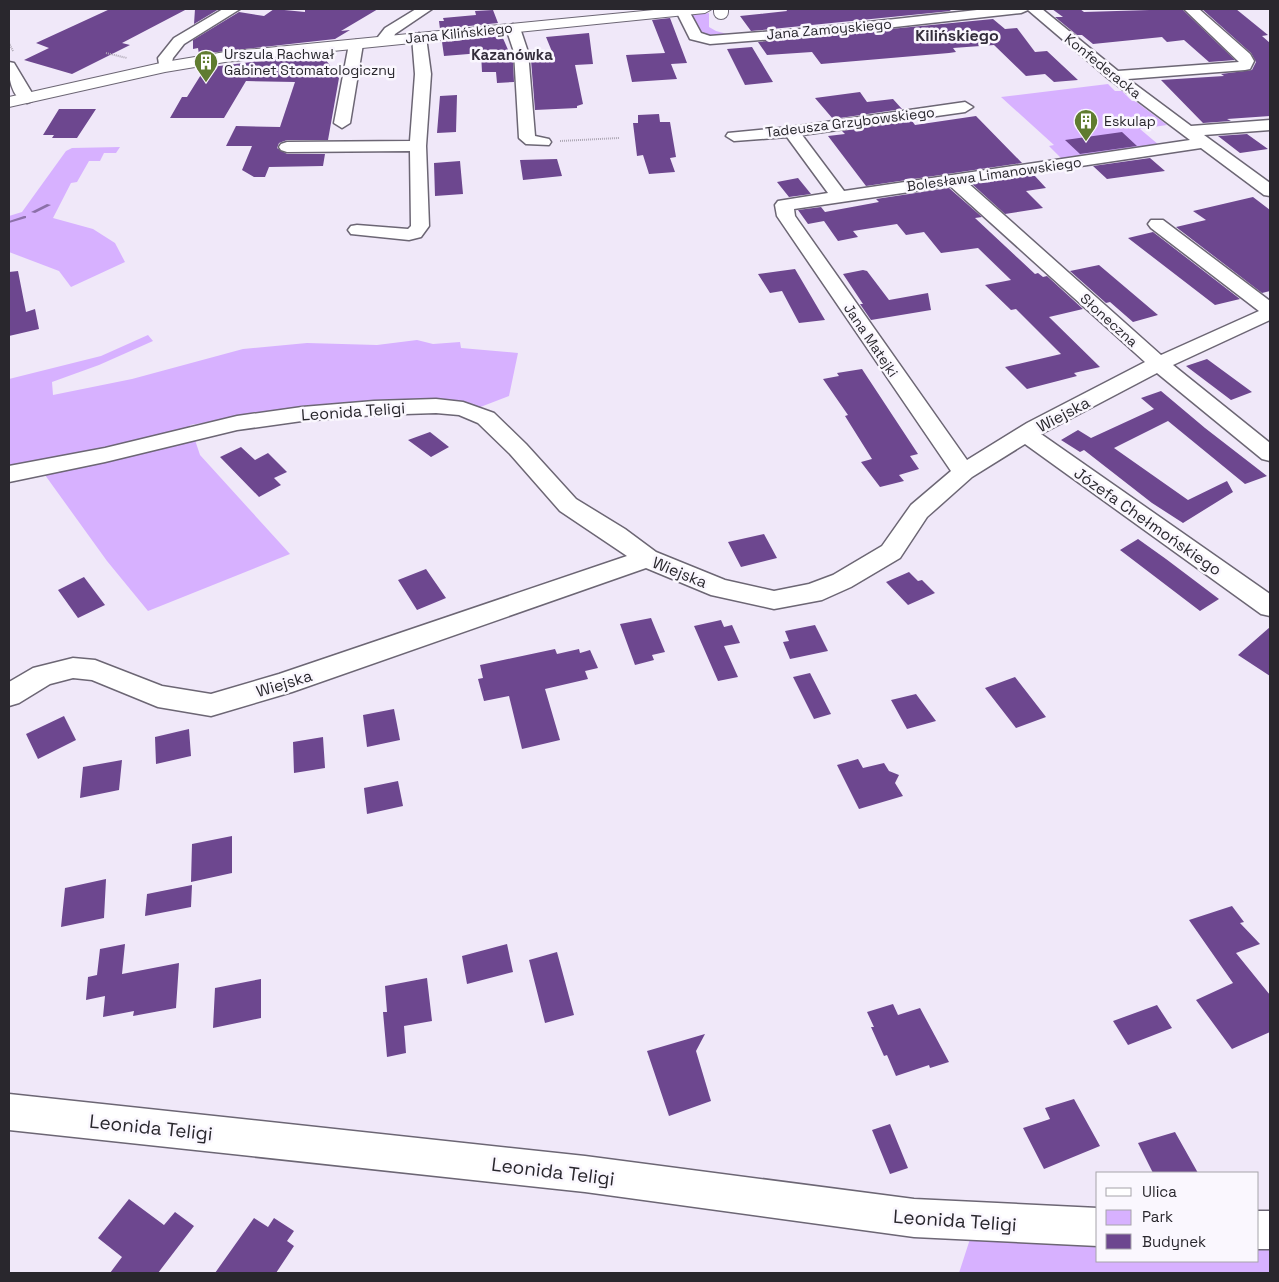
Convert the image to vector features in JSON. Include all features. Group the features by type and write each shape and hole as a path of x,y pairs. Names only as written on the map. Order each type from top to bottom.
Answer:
{"street":[{"path":"165,67 166,54 175,43 232,9"},
{"path":"386,41 390,30 425,9"},
{"name":"Jana Zamoyskiego","path":"694,10 697,38 710,40 740,36 814,32 1021,9"},
{"name":"Konfederacka","path":"1034,9 1114,76 1186,131 1270,191"},
{"path":"1114,76 1245,66 1247,61 1245,57 1191,9"},
{"name":"Jana Kilińskiego","path":"9,102 165,67 225,57 694,10"},
{"path":"513,28 520,52 535,140"},
{"path":"357,230 399,236 415,233 420,226 418,146 424,74 419,37"},
{"path":"342,123 356,44"},
{"path":"9,66 27,98"},
{"name":"Tadeusza Grzybowskiego","path":"734,136 791,132 965,107"},
{"path":"1186,131 1270,125"},
{"path":"791,132 840,197"},
{"name":"Bolesława Limanowskiego","path":"784,205 1204,144"},
{"path":"287,148 418,146"},
{"name":"Słoneczna","path":"954,180 1158,364 1270,454"},
{"name":"Jana Matejki","path":"784,205 786,216 949,454 964,472"},
{"path":"1157,224 1270,311"},
{"name":"Wiejska","path":"9,695 43,676 73,668 95,670 158,696 189,703 211,704 292,681 647,558 720,588 774,600 813,593 842,581 891,552 919,511 964,472 1026,434 1158,364 1270,311"},
{"name":"Leonida Teligi","path":"9,474 104,455 205,428 246,421 374,408 436,406 463,409 486,418 518,449 568,505 647,558"},
{"name":"Józefa Chełmońskiego","path":"1026,434 1270,607"},
{"name":"Leonida Teligi","path":"9,1112 585,1174 914,1218 1096,1227"}],"path":[{"path":"535,140 619,138"}],"green space":[{"path":"709,13 709,27 731,35 711,37 701,34 692,15"},
{"path":"1108,84 1115,91 1122,91 1132,101 1135,101 1167,125 1140,129 1159,145 1062,159 1049,146 1054,145 1001,97"},
{"path":"120,147 116,153 104,153 100,161 89,161 77,182 71,183 53,218 93,229 115,243 125,262 71,287 59,271 9,252 9,216 22,212 66,151 72,148"},
{"path":"148,335 153,341 99,365 52,382 53,395 132,379 243,349 307,343 377,345 417,340 433,344 460,342 461,348 518,353 509,396 470,411 239,417 190,425 200,455 290,554 148,611 107,561 45,475 40,462 9,469 9,379 101,356"},
{"path":"971,1236 1096,1241 1096,1262 1259,1262 1259,1247 1270,1247 1270,1273 959,1273"}],"building":[{"path":"110,9 187,9 122,43 130,45 72,74 24,60 49,48 36,43"},
{"path":"195,9 219,9 194,24"},
{"path":"274,9 305,12 305,9 378,9 341,31 350,30 335,39 199,54 198,48 193,49 193,40 239,12 264,16"},
{"path":"786,9 948,9 951,11 751,31 740,16 787,11"},
{"path":"1052,9 1080,9 1084,12 1182,9 1235,60 1209,62 1184,40 1167,42 1162,37 1093,44 1082,35 1077,35 1055,17 1063,17"},
{"path":"1202,9 1236,9 1268,35 1262,36 1270,43 1270,116 1203,123 1161,80 1224,76 1221,74 1252,70 1256,62 1251,53"},
{"path":"493,10 498,23 440,29 439,21 444,21 443,18 476,15 475,11"},
{"path":"670,18 687,63 671,64 677,79 632,82 626,55 665,53 652,20"},
{"path":"993,19 1005,29 1017,28 1035,52 1047,51 1078,80 1054,82 1045,74 1026,76 994,45 953,48 956,52 949,53 821,64 812,52 767,55 758,42"},
{"path":"589,33 593,64 575,65 583,104 577,106 577,108 535,110 531,60 555,59 546,37"},
{"path":"502,36 513,61 514,82 497,83 496,72 482,72 481,53 444,56 442,42"},
{"path":"752,47 773,82 745,85 727,49"},
{"path":"309,55 306,58 323,56 339,78 328,140 287,140 279,143 277,148 287,154 325,154 323,166 269,167 265,177 254,177 242,170 252,146 226,146 236,126 280,127 295,82 246,81 224,118 170,118 182,97 187,97 204,70 203,68"},
{"path":"860,92 867,102 893,99 902,109 833,119 815,98"},
{"path":"457,95 456,132 437,133 440,96"},
{"path":"59,109 96,109 77,138 52,138 54,135 43,135"},
{"path":"659,114 660,122 670,122 676,157 670,158 675,172 649,174 643,155 637,156 633,123 638,123 638,115"},
{"path":"976,116 1022,163 866,186 828,136 845,134 842,131 912,121 915,125"},
{"path":"1122,132 1137,146 1080,154 1065,140"},
{"path":"1247,134 1268,149 1240,153 1218,136"},
{"path":"1150,158 1165,171 1107,179 1093,166"},
{"path":"557,159 562,176 523,180 520,160"},
{"path":"460,161 463,194 435,196 434,163"},
{"path":"1034,175 1046,188 1026,191 1043,208 1005,214 972,184"},
{"path":"798,178 811,194 789,197 777,182"},
{"path":"949,188 982,217 975,218 1035,274 1038,273 1043,277 1047,276 1083,309 1049,317 1100,367 1074,373 1077,376 1027,389 1005,367 1061,354 1016,309 1011,310 985,285 1011,280 978,248 941,253 924,232 906,235 897,224 853,231 858,237 838,241 824,221 808,224 798,210 821,207 825,212 879,202 876,199"},
{"path":"1253,197 1270,210 1270,291 1262,293 1176,227 1206,220 1193,211"},
{"path":"1153,232 1240,299 1215,305 1128,238"},
{"path":"1099,265 1158,315 1133,322 1110,302 1106,303 1070,271"},
{"path":"795,269 825,320 799,323 782,291 770,293 758,274"},
{"path":"18,271 26,312 35,309 39,329 9,336 9,272"},
{"path":"867,271 889,300 928,293 931,310 871,320 843,274"},
{"path":"1207,359 1252,392 1231,400 1186,366"},
{"path":"862,369 918,454 910,456 919,469 899,475 904,481 880,487 861,462 872,459 845,416 848,415 823,379 839,376 837,373"},
{"path":"1161,391 1267,476 1245,484 1168,421 1114,448 1188,500 1227,481 1233,492 1183,523 1152,503 1084,450 1080,452 1061,440 1078,430 1091,438 1154,409 1141,398"},
{"path":"430,432 449,447 431,457 408,440"},
{"path":"241,447 255,460 268,453 287,472 274,478 281,485 259,497 220,457"},
{"path":"764,534 777,558 741,567 728,542"},
{"path":"1138,539 1219,599 1200,611 1120,550"},
{"path":"426,569 446,598 417,610 398,580"},
{"path":"909,572 918,581 922,580 935,593 908,605 886,582"},
{"path":"84,577 105,605 78,618 58,590"},
{"path":"651,618 665,652 652,655 654,660 635,665 620,624"},
{"path":"721,620 724,627 732,625 740,643 724,646 738,677 718,681 694,626"},
{"path":"815,625 828,651 790,659 783,642 789,641 785,631"},
{"path":"1270,627 1270,676 1238,655"},
{"path":"555,649 557,654 579,649 580,653 590,650 598,668 585,671 588,679 545,689 560,740 522,749 509,696 484,701 478,679 483,678 480,665"},
{"path":"810,673 831,714 814,719 793,677"},
{"path":"1015,677 1046,717 1016,728 985,688"},
{"path":"916,694 936,721 907,729 891,700"},
{"path":"394,709 400,740 367,747 363,715"},
{"path":"64,716 76,740 38,759 26,734"},
{"path":"189,729 191,756 156,764 155,737"},
{"path":"323,737 325,768 294,773 293,742"},
{"path":"858,759 863,768 884,763 889,771 899,775 895,783 903,796 859,809 837,765"},
{"path":"122,760 119,790 80,798 83,767"},
{"path":"398,781 403,806 367,814 364,788"},
{"path":"232,836 232,873 191,882 192,844"},
{"path":"106,879 104,918 61,927 65,888"},
{"path":"192,885 191,907 145,916 147,894"},
{"path":"1232,906 1244,922 1240,923 1260,944 1236,953 1270,995 1270,1032 1232,1049 1196,1000 1233,983 1189,920"},
{"path":"125,944 122,974 179,963 176,1008 133,1016 134,1011 103,1017 105,996 86,1000 88,977 97,975 100,949"},
{"path":"507,944 513,972 467,984 462,956"},
{"path":"557,952 574,1015 545,1023 529,960"},
{"path":"427,978 432,1021 404,1026 406,1053 387,1057 383,1012 387,1012 385,986"},
{"path":"261,979 261,1018 213,1028 215,988"},
{"path":"893,1004 898,1015 920,1008 949,1062 930,1068 929,1065 896,1076 887,1055 884,1056 871,1027 874,1027 867,1012"},
{"path":"1157,1005 1172,1028 1128,1045 1113,1021"},
{"path":"705,1034 696,1051 711,1101 669,1116 647,1051"},
{"path":"1074,1099 1100,1146 1044,1169 1023,1128 1050,1119 1045,1108"},
{"path":"890,1124 908,1168 890,1174 872,1130"},
{"path":"1175,1132 1197,1172 1152,1172 1138,1143"},
{"path":"129,1199 164,1225 175,1212 194,1226 158,1273 110,1273 122,1257 98,1238"},
{"path":"254,1218 268,1227 274,1218 294,1231 287,1241 294,1246 276,1273 215,1273"}],"waterway":[{"path":"33,212 49,205"},
{"path":"9,222 24,217"}],"place":[{"name":"Urszula Rachwał Gabinet Stomatologiczny","path":"206,83"},
{"name":"Eskulap","path":"1086,142"}],"district":[{"name":"Kilińskiego","path":"957,35"},
{"name":"Kazanówka","path":"512,55"}]}
